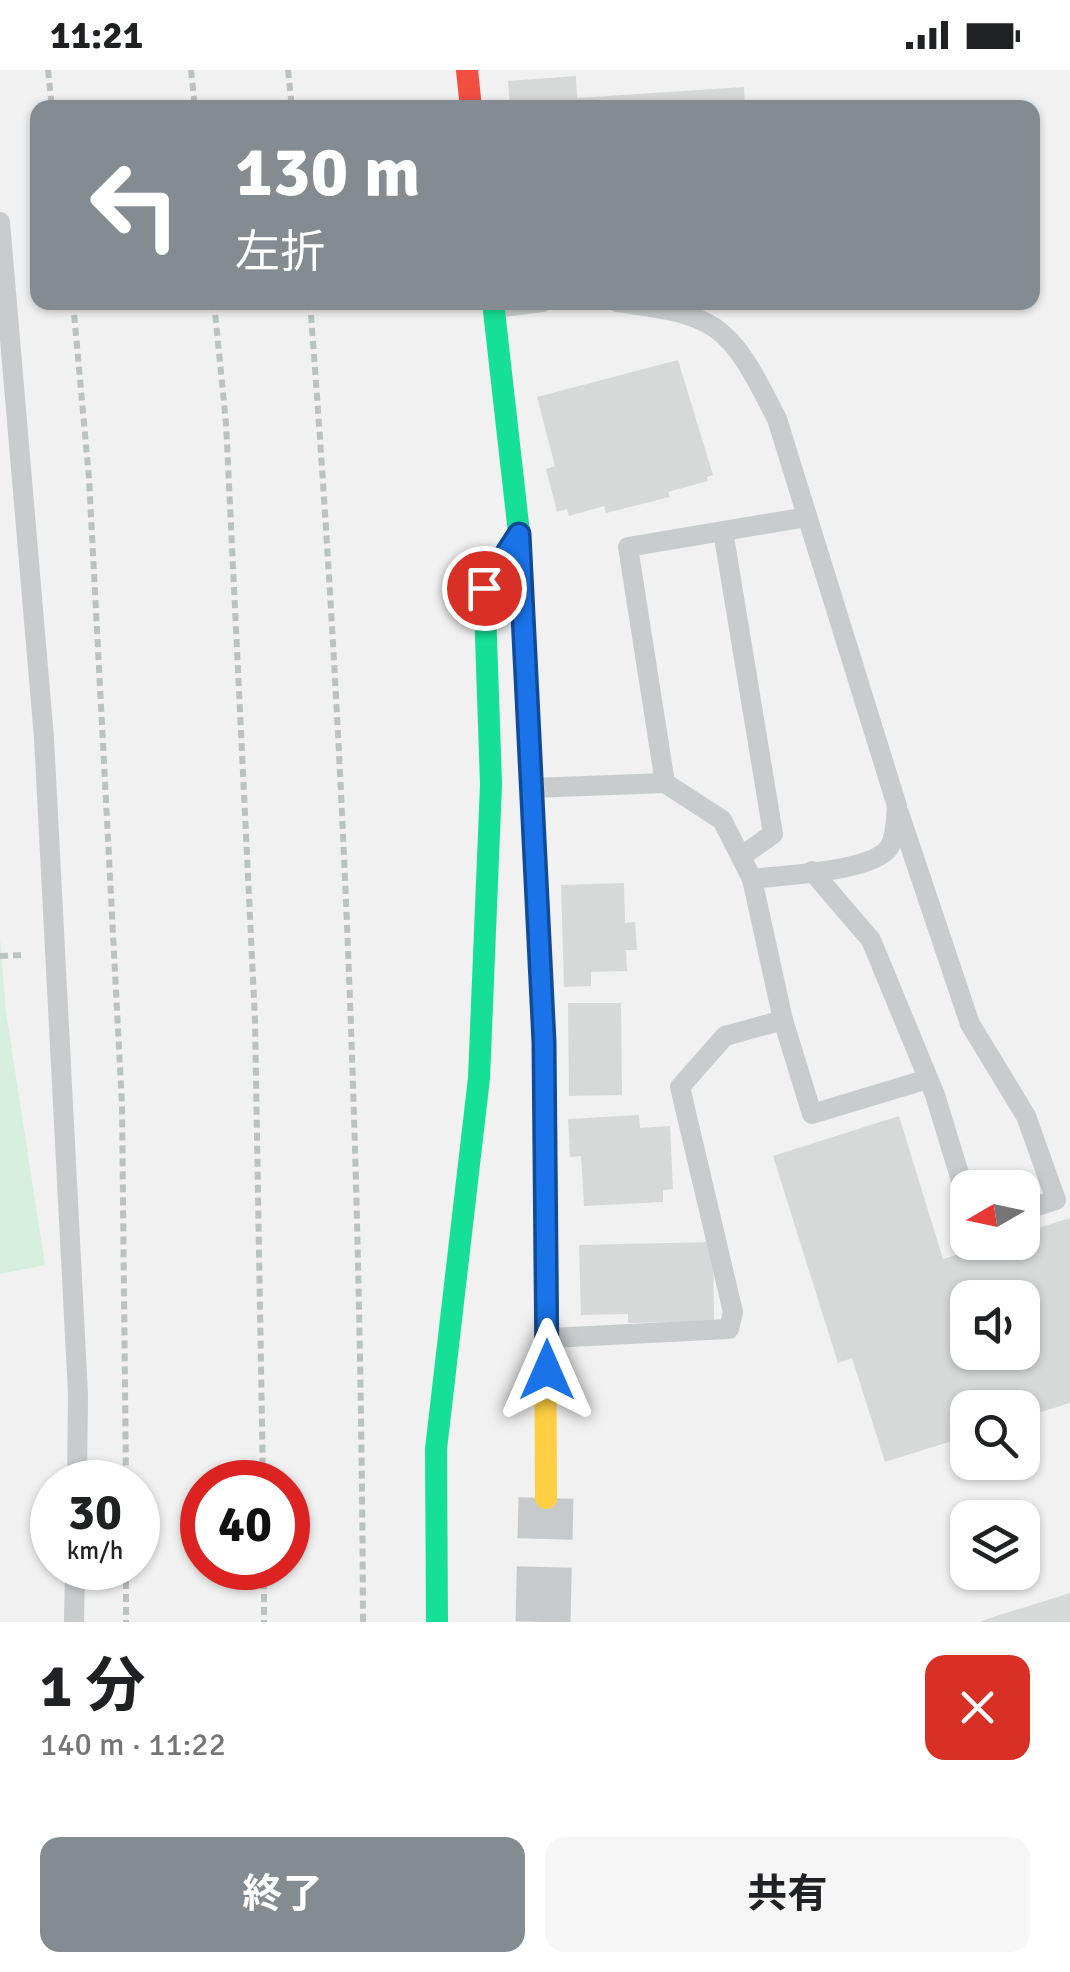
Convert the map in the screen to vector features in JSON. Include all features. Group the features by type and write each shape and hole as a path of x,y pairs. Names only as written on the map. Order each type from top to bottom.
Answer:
{"street":[{"path":"467,70 470,100"},
{"path":"493,310 519,534 544,1042 546,1498"},
{"path":"437,1622 436,1449 479,1078 491,784 489,581 519,534"}],"lane":[{"path":"0,222 44,738 78,1394 76,1460"},
{"path":"664,310 716,328 749,368 777,419 897,806 970,1024 1026,1116 1056,1200 1040,1205"},
{"path":"665,783 628,547 807,517"},
{"path":"723,531 773,834 742,856"},
{"path":"531,788 665,783 722,820 752,878 783,1020 812,1114 928,1079"},
{"path":"752,878 862,864 882,856 892,844 897,806"},
{"path":"812,871 871,940 928,1079 957,1170"},
{"path":"548,1338 729,1329 733,1312 680,1087 725,1036 783,1020"},
{"path":"74,1622 75,1590"}],"path":[{"path":"48,70 51,100"},
{"path":"191,70 194,100"},
{"path":"288,70 291,100"},
{"path":"75,310 89,478 122,1104 126,1460"},
{"path":"215,310 226,422 256,1020 263,1460"},
{"path":"311,310 335,632 353,1006 362,1320 363,1622"},
{"path":"126,1590 126,1622"},
{"path":"264,1590 264,1622"}],"green space":[{"path":"0,938 6,1012 45,1265 0,1274"}],"building":[{"path":"576,76 577,98 744,87 745,100 509,100 508,81"},
{"path":"678,360 713,475 707,477 708,481 668,492 670,497 606,513 604,506 569,516 567,509 557,512 546,469 555,466 537,397"},
{"path":"624,883 625,923 635,922 637,950 626,950 627,971 591,972 591,986 564,987 561,885"},
{"path":"568,1003 621,1003 622,1095 569,1096"},
{"path":"639,1115 640,1128 670,1126 673,1189 663,1190 663,1202 584,1206 581,1156 570,1157 568,1119"},
{"path":"899,1116 943,1259 1040,1260 1040,1227 1070,1218 1070,1403 1040,1412 1040,1390 950,1390 950,1442 885,1462 852,1358 838,1363 773,1156"},
{"path":"713,1242 714,1321 628,1323 628,1314 581,1315 579,1245"},
{"path":"1070,1593 1070,1622 981,1622 981,1621"}],"tunnel":[{"path":"543,1622 546,1498"}],"traffic: fast":[{"path":"494,310 519,533 544,1042 545,1293"},
{"path":"437,1622 436,1449 479,1078 491,784 485,608"}],"traffic: slow":[{"path":"545,1293 546,1498"}],"traffic: jam":[{"path":"467,70 470,100"}],"route":[{"path":"484,588 519,534 544,1042 547,1370"}]}
